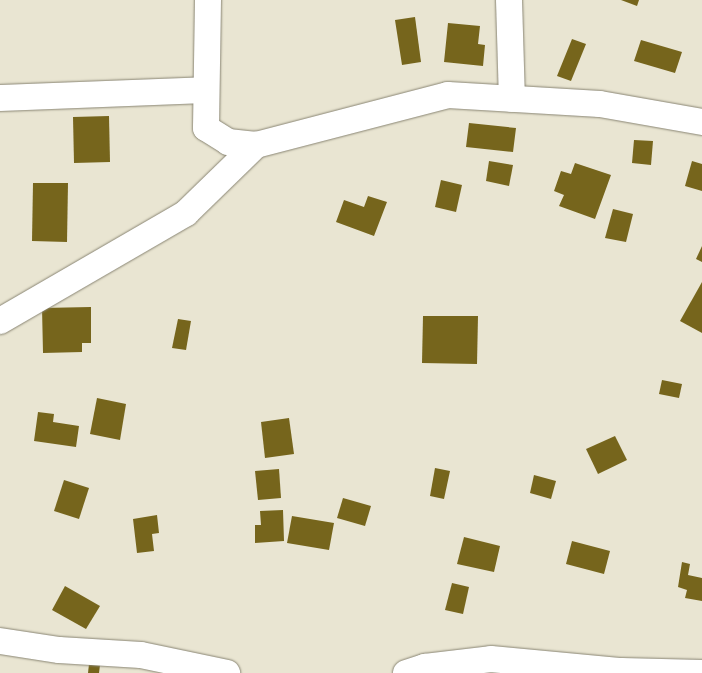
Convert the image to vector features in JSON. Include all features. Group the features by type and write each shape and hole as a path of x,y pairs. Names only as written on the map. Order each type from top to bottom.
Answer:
{"street":[{"path":"208,0 205,90 206,128 228,142 256,145 448,95 600,104 702,122"},
{"path":"509,0 512,99"},
{"path":"0,98 205,90"},
{"path":"0,321 186,213 256,145"},
{"path":"0,641 59,650 141,656 227,673"},
{"path":"406,673 425,667 491,659 613,671 702,673"}],"building":[{"path":"621,0 639,0 637,6"},
{"path":"415,17 421,62 402,65 395,20"},
{"path":"448,23 480,26 478,44 485,45 483,66 444,62"},
{"path":"572,39 586,44 571,81 557,76"},
{"path":"641,40 682,52 675,73 634,61"},
{"path":"109,116 110,162 74,163 73,117"},
{"path":"469,123 516,128 513,152 466,147"},
{"path":"634,140 653,141 651,165 632,163"},
{"path":"489,161 513,165 509,186 486,181"},
{"path":"692,161 702,164 702,191 685,186"},
{"path":"575,163 611,175 595,219 559,206 564,195 554,191 561,171 571,174"},
{"path":"441,180 462,185 456,212 435,207"},
{"path":"33,183 68,183 67,242 32,241"},
{"path":"368,196 387,202 374,236 336,222 344,200 364,207"},
{"path":"613,209 633,214 626,242 605,238"},
{"path":"702,246 702,262 696,259"},
{"path":"702,282 702,333 680,321"},
{"path":"91,307 91,343 82,343 82,352 43,353 42,308"},
{"path":"423,316 478,316 477,364 422,363"},
{"path":"178,319 191,321 186,350 172,348"},
{"path":"662,380 682,384 679,398 659,394"},
{"path":"97,398 126,404 120,440 90,434"},
{"path":"38,412 54,414 53,422 79,426 76,447 34,441"},
{"path":"289,418 294,454 265,458 261,422"},
{"path":"615,436 627,460 598,474 586,449"},
{"path":"435,468 450,471 444,499 430,496"},
{"path":"279,469 281,498 258,500 255,471"},
{"path":"534,475 556,481 551,499 530,493"},
{"path":"64,480 89,488 79,519 54,511"},
{"path":"343,498 371,506 365,526 337,518"},
{"path":"283,510 284,541 255,543 255,525 261,525 260,511"},
{"path":"157,515 159,533 152,534 154,551 137,553 133,519"},
{"path":"292,516 334,523 329,550 287,543"},
{"path":"464,537 500,546 494,572 457,564"},
{"path":"572,541 610,551 604,574 566,564"},
{"path":"682,562 690,564 688,575 702,578 702,601 685,598 687,590 678,587"},
{"path":"452,583 469,587 463,614 445,610"},
{"path":"65,586 100,606 86,629 52,610"},
{"path":"89,664 100,665 99,673 88,673"}]}
